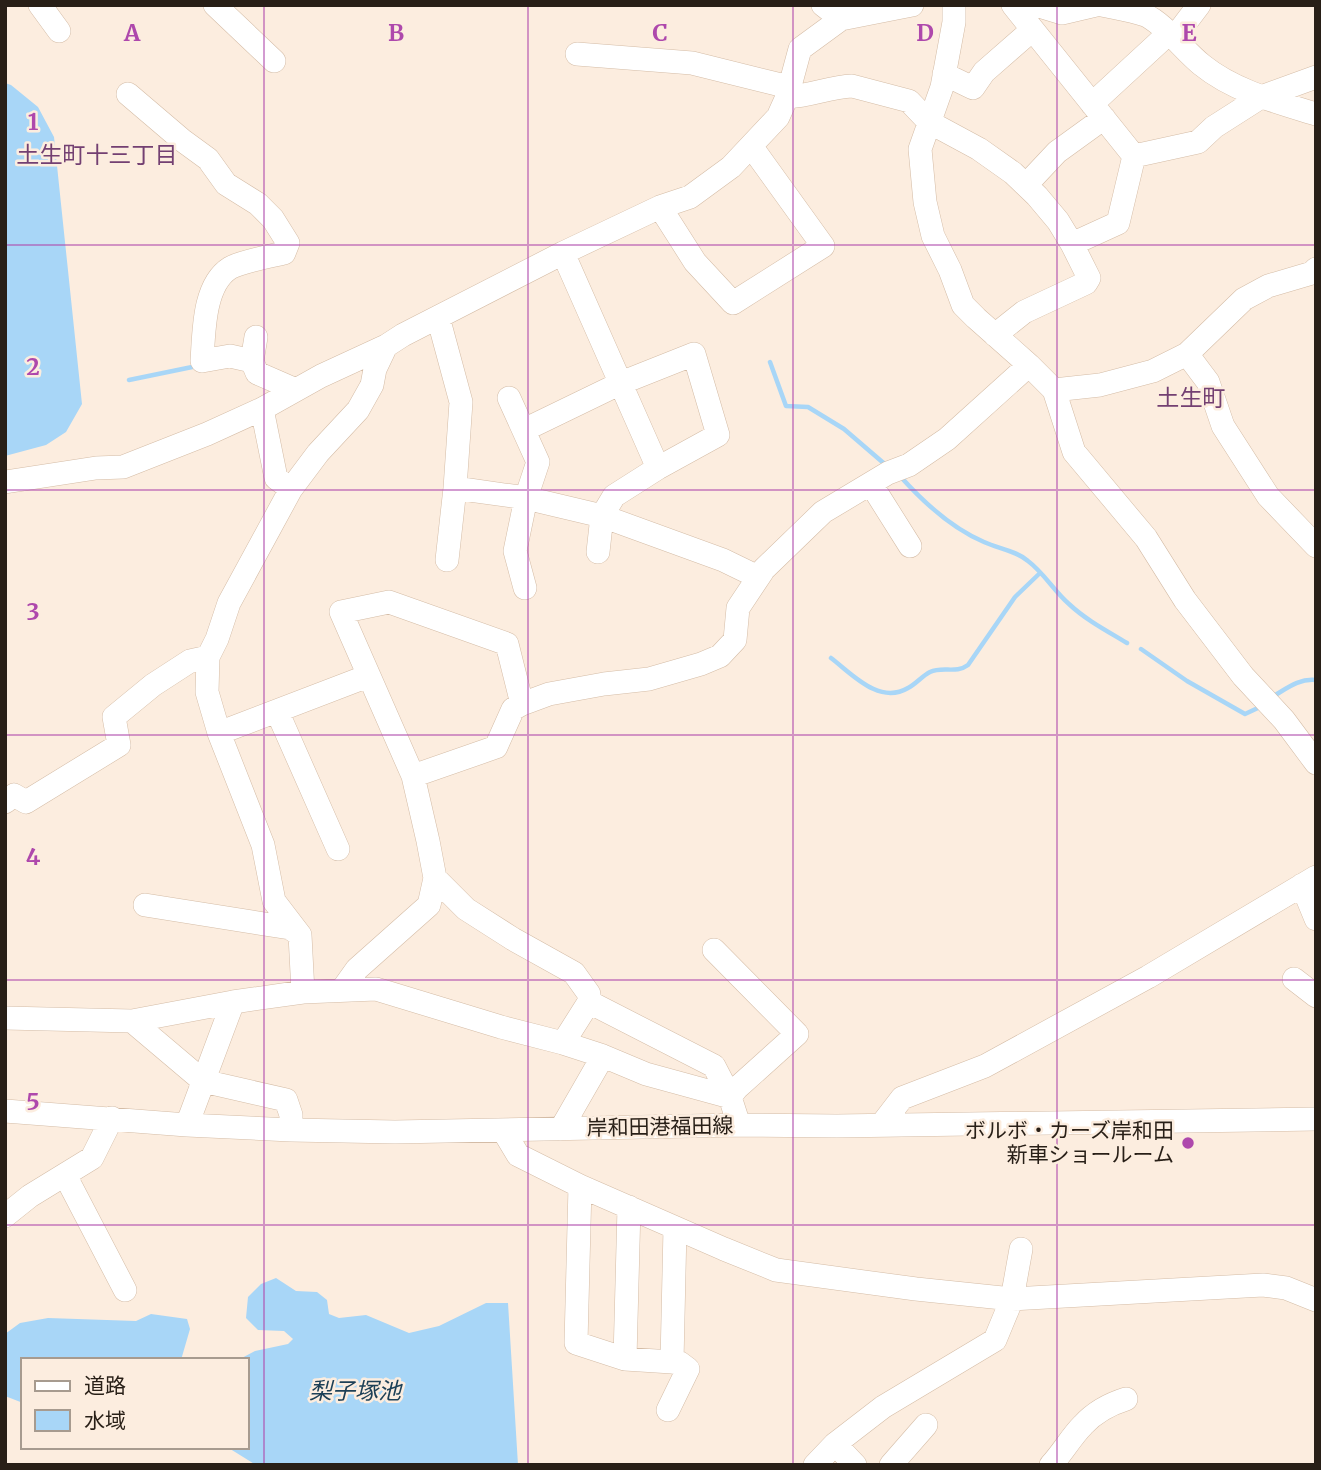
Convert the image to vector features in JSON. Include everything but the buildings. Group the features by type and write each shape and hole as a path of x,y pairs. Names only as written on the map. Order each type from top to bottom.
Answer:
{"street":[{"path":"40,5 59,31"},
{"path":"5,482 96,468 123,467 207,434 262,409 320,376 386,346 563,253 660,207 690,197 731,167 778,117 800,50 832,12 912,5"},
{"path":"954,5 954,22 942,86 920,149 925,202 933,236 963,304 1054,390 1074,452 1146,538 1185,600 1243,676 1284,720 1316,763"},
{"path":"1013,5 1134,156"},
{"path":"1036,5 1062,13 1096,5"},
{"path":"1102,5 1149,10 1202,65 1222,78 1261,97 1316,114"},
{"path":"1026,185 1199,5"},
{"path":"218,6 274,61"},
{"path":"944,74 973,88 984,72 1032,30"},
{"path":"577,54 692,63 804,96 852,86 909,100 929,122 979,149 1026,185 1058,221 1088,278 1086,283 1024,312 995,335"},
{"path":"1134,156 1198,142 1214,127 1261,97 1316,77"},
{"path":"128,94 208,159 226,184 258,204 273,219 288,243 284,253 231,267 218,278 205,312 202,361 230,356 252,360"},
{"path":"660,207 695,262 733,303 823,246 751,146"},
{"path":"1072,244 1118,223 1134,156"},
{"path":"563,253 658,468"},
{"path":"1054,390 1100,385 1153,371 1187,354 1244,299 1268,286 1312,273 1316,269"},
{"path":"438,317 461,402 447,560"},
{"path":"256,337 252,360 257,373 296,390"},
{"path":"303,992 300,935 274,901 263,845 219,733 207,692 208,657 229,603 291,489 318,453 358,410 372,385 375,369 386,346"},
{"path":"524,430 621,383 694,354 718,435 614,496 602,516 598,552"},
{"path":"1187,354 1208,382 1223,426 1268,496 1316,546"},
{"path":"412,776 496,747 513,709 522,704 550,694 649,679 720,656 735,640 738,608 758,577 823,512 888,473 909,465 947,439 1028,365"},
{"path":"509,398 538,462 526,498 515,551 525,588"},
{"path":"262,409 276,478 291,489"},
{"path":"870,484 908,547"},
{"path":"455,488 526,498 602,516 723,561 758,577"},
{"path":"342,990 357,969 429,905 435,878 412,776 341,612 389,601 507,644 522,704"},
{"path":"5,802 14,795 26,802 119,745 114,717 153,685 190,661 208,657"},
{"path":"219,733 368,676"},
{"path":"277,711 338,849"},
{"path":"435,878 466,909 574,973 589,994 589,1002 563,1043"},
{"path":"882,1124 902,1098 985,1066 1148,977 1309,881 1316,919"},
{"path":"145,905 290,928 300,935"},
{"path":"714,950 797,1034 730,1097"},
{"path":"1294,979 1316,996"},
{"path":"5,1018 132,1021 303,992 376,989 563,1043 646,1074 730,1097"},
{"path":"187,1125 233,1002"},
{"path":"589,1002 714,1066 730,1097 739,1125"},
{"path":"132,1021 203,1081 286,1100 291,1115 291,1130"},
{"path":"561,1129 603,1056"},
{"name":"岸和田港福田線","path":"5,1111 187,1125 395,1132 739,1125 1316,1119"},
{"path":"5,1216 30,1196 92,1158 112,1118"},
{"path":"503,1130 517,1155 580,1186 776,1270 916,1289 1012,1298 1263,1285 1286,1288 1316,1300"},
{"path":"65,1175 125,1290"},
{"path":"580,1186 576,1343 625,1359 680,1363 688,1369 668,1410"},
{"path":"625,1359 629,1207"},
{"path":"672,1362 675,1228"},
{"path":"815,1465 835,1444 883,1407 995,1340 1012,1298 1021,1249"},
{"path":"1051,1465 1083,1425 1110,1404 1126,1399"},
{"path":"891,1465 926,1425"},
{"path":"835,1444 855,1465"}],"water":[{"path":"5,83 38,107 54,137 82,404 66,432 46,445 5,456"},
{"name":"梨子塚池","path":"276,1278 296,1291 317,1292 327,1300 329,1314 339,1318 366,1315 409,1333 439,1326 486,1303 508,1303 518,1465 256,1465 230,1449 248,1449 248,1358 242,1358 255,1351 288,1344 293,1339 284,1331 258,1330 246,1318 248,1297 261,1284"},
{"path":"151,1314 187,1319 190,1329 182,1358 21,1358 21,1402 5,1396 5,1334 20,1323 48,1318 136,1321"}],"waterway":[{"path":"770,362 786,406 808,407 844,429 887,466"},
{"path":"129,380 197,366"},
{"path":"900,476 949,522 972,536 1023,557 1076,610 1127,643"},
{"path":"831,658 866,685 887,693 908,688 935,670 963,668 968,665 1015,597 1040,573"},
{"path":"1141,649 1187,681 1245,714 1260,707"},
{"path":"1272,697 1298,682 1316,680"}],"place":[{"name":"ボルボ・カーズ岸和田 新車ショールーム","path":"1188,1143"}],"district":[{"name":"土生町十三丁目","path":"97,155"},
{"name":"土生町","path":"1191,398"}]}
